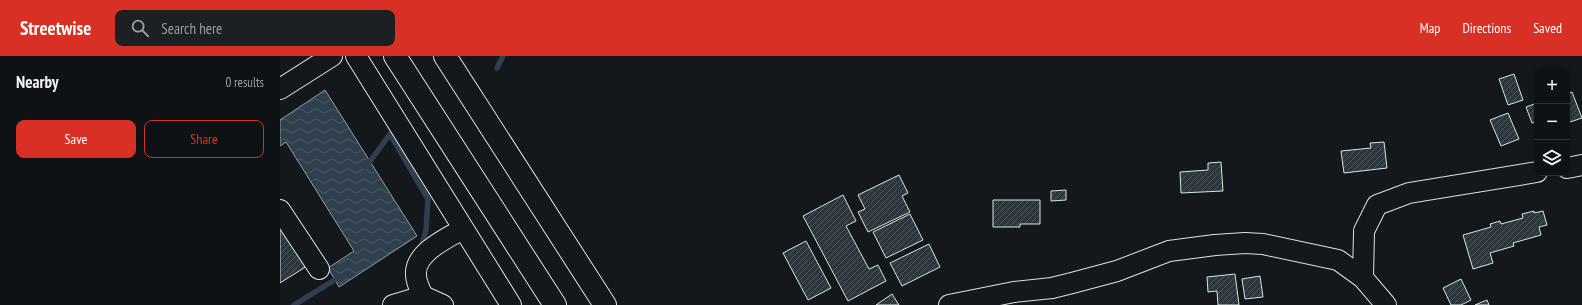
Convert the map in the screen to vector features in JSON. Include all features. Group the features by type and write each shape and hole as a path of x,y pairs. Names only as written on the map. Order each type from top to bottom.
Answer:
{"highway":[{"path":"395,56 554,305"},
{"path":"445,56 605,305"}],"street":[{"path":"280,89 332,56"},
{"path":"356,56 463,229 501,302"},
{"path":"1570,167 1582,165"},
{"path":"1362,278 1364,231 1377,204 1409,193 1534,172"},
{"path":"280,210 319,269"},
{"path":"423,296 416,275 420,258 440,243 463,229"},
{"path":"949,305 1014,292 1052,288 1117,271 1169,251 1215,245 1263,244 1316,254 1338,260 1362,278 1386,305"},
{"path":"393,305 423,296 443,305"}],"water":[{"path":"325,90 417,236 339,287 328,268 354,251 286,142 280,146 280,120"}],"building":[{"path":"1514,74 1523,100 1508,105 1499,79"},
{"path":"1572,92 1582,118 1570,122 1570,104 1570,93"},
{"path":"1534,104 1534,123 1532,123 1526,107"},
{"path":"1508,113 1519,139 1501,146 1490,120"},
{"path":"1384,142 1387,168 1344,173 1341,151 1371,148 1370,143"},
{"path":"1221,162 1223,191 1181,193 1180,172 1208,170 1208,163"},
{"path":"899,175 908,193 902,196 910,212 868,232 858,212 865,209 858,195"},
{"path":"1066,190 1066,200 1051,201 1051,191"},
{"path":"843,195 856,221 846,226 869,269 878,265 886,281 848,301 803,216"},
{"path":"993,200 1040,200 1040,224 1020,224 1020,227 993,227"},
{"path":"1534,211 1534,213 1543,211 1547,225 1539,227 1541,235 1513,243 1514,246 1490,253 1493,263 1473,269 1463,235 1491,227 1490,224 1500,221 1501,224 1523,218 1522,214"},
{"path":"910,214 923,240 886,258 873,232"},
{"path":"280,225 307,266 280,283"},
{"path":"806,241 831,288 808,300 783,253"},
{"path":"929,244 940,267 902,286 890,263"},
{"path":"1235,274 1239,305 1218,305 1217,291 1208,292 1207,277"},
{"path":"1260,276 1263,297 1245,299 1242,279"},
{"path":"1461,279 1471,300 1461,305 1451,305 1443,288"},
{"path":"892,294 899,305 876,305"},
{"path":"1487,300 1489,305 1475,305"}],"waterway":[{"path":"497,68 503,56"},
{"path":"366,167 390,134 428,199 426,230 421,249"},
{"path":"294,305 341,276"}]}
